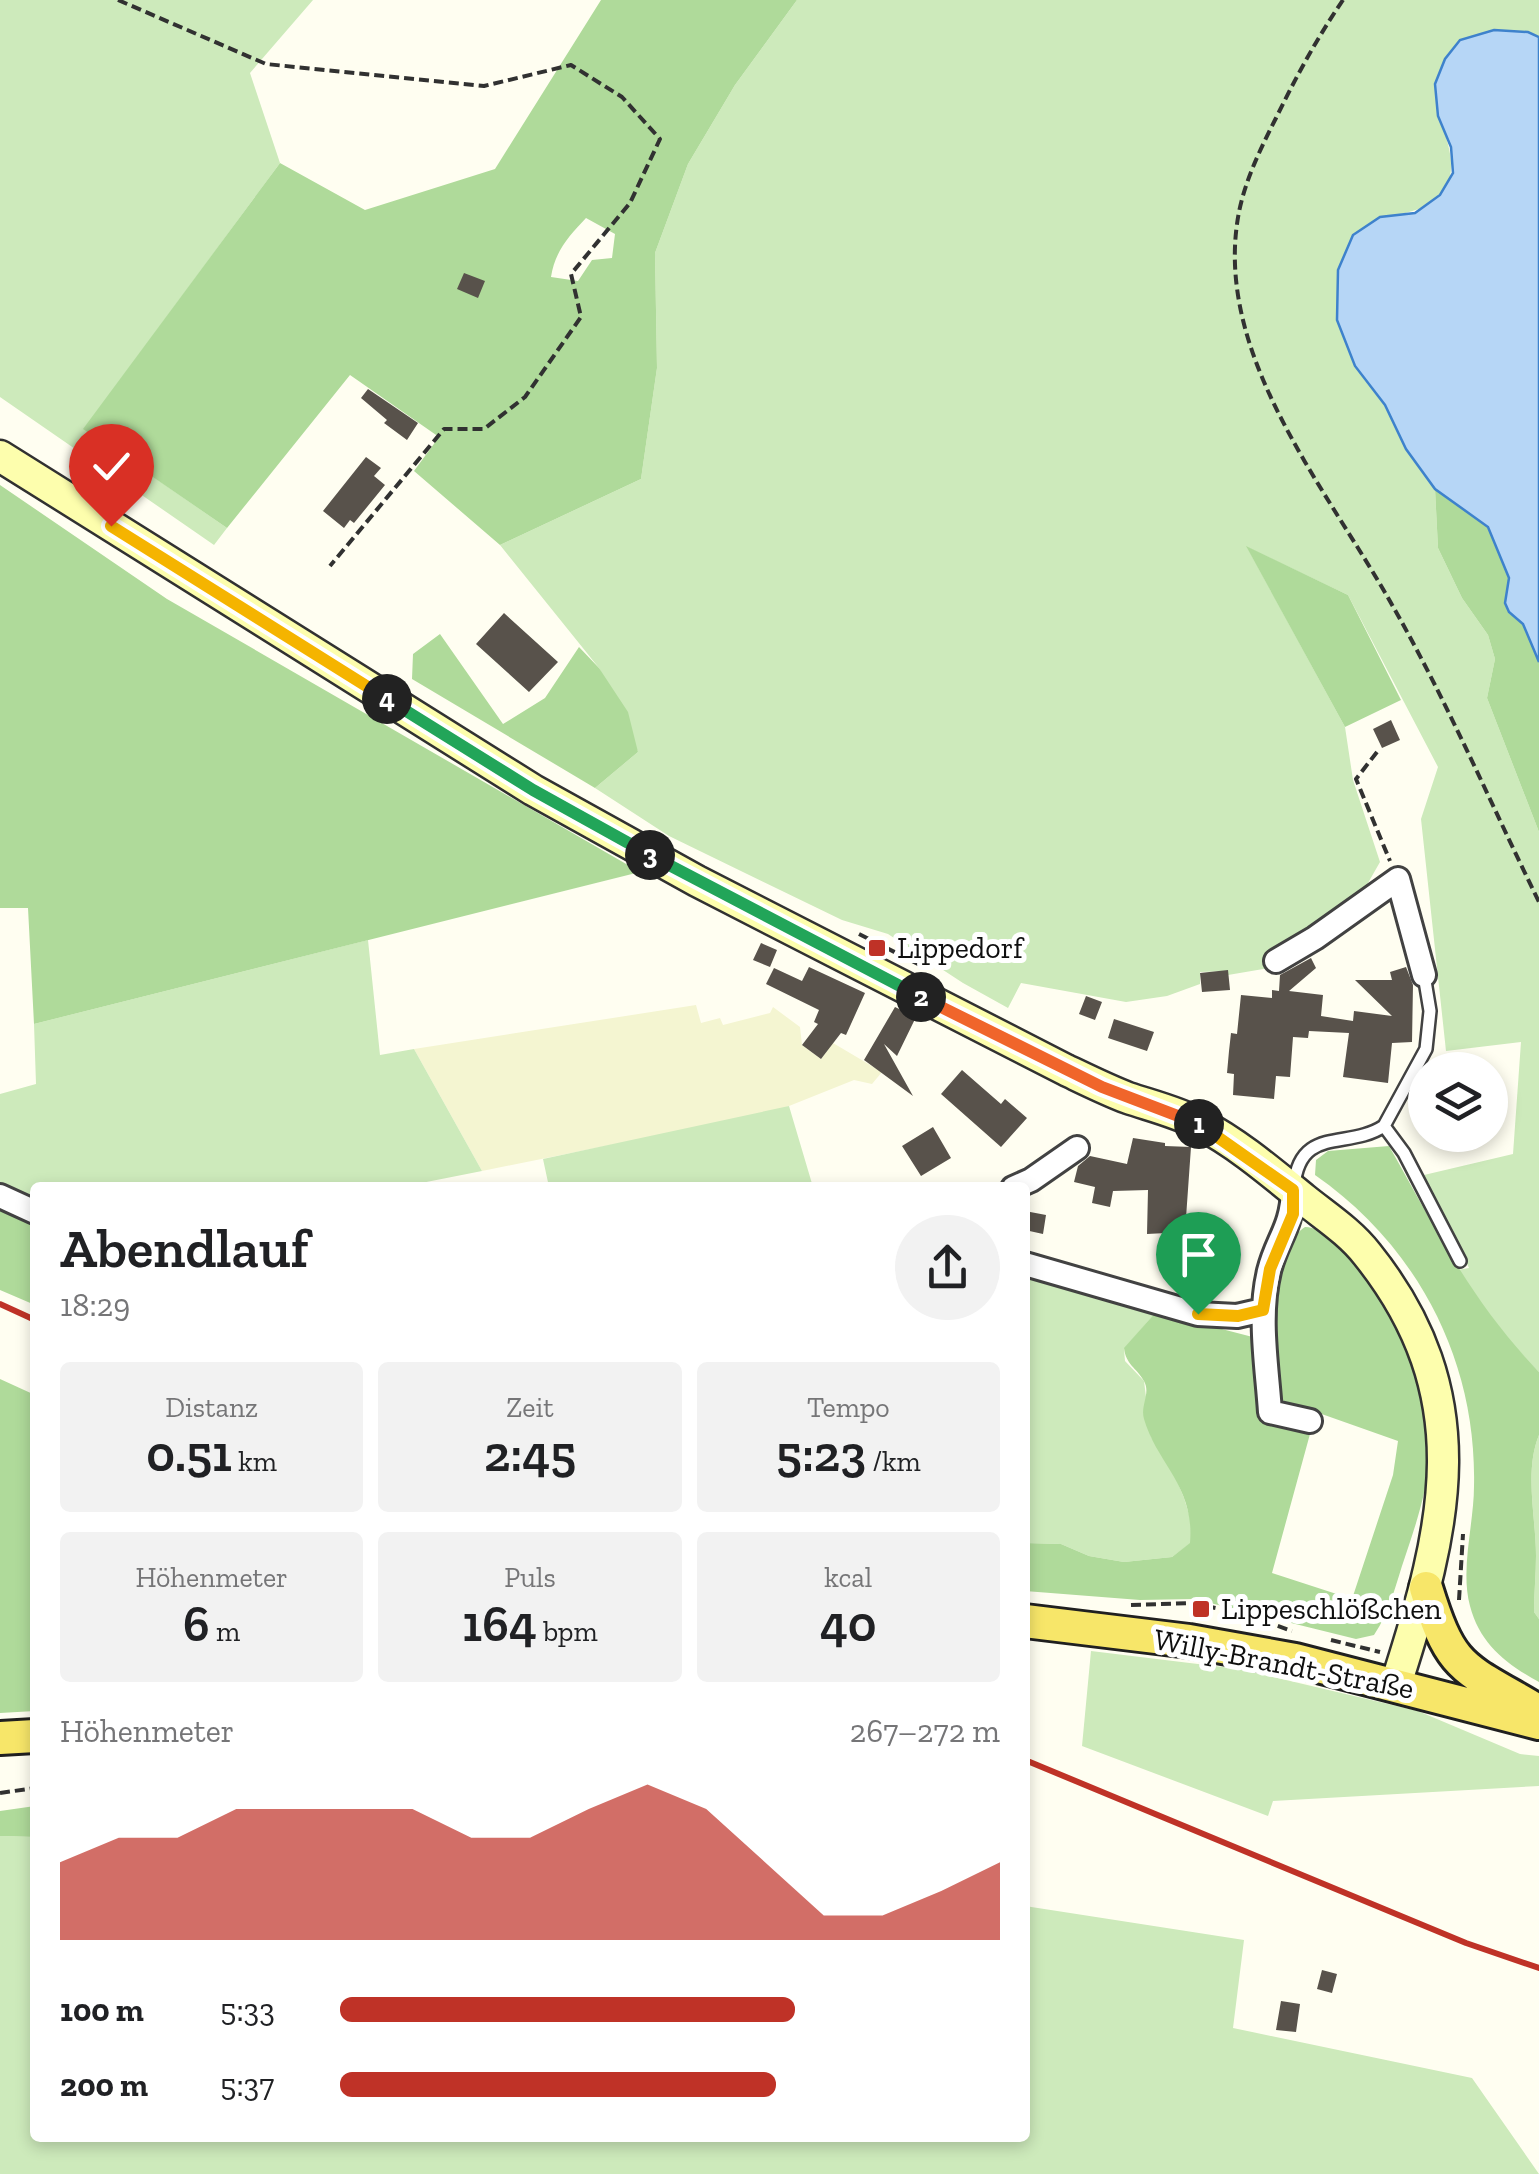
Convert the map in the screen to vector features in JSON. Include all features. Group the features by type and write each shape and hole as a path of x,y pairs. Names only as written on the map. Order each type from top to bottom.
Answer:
{"main road":[{"path":"0,456 533,790 697,881 1049,1061 1114,1092 1199,1123 1293,1190 1365,1252 1397,1296 1424,1350 1443,1417 1438,1527 1426,1588 1396,1684"},
{"path":"1426,1588 1440,1634 1454,1657 1487,1683 1539,1712"},
{"name":"Willy-Brandt-Straße","path":"1030,1622 1207,1644 1295,1660 1539,1723"},
{"path":"0,1738 30,1736"}],"street":[{"path":"1276,961 1398,879 1424,975"},
{"path":"1026,1182 1077,1148"},
{"path":"1293,1190 1293,1214 1270,1269 1263,1310 1270,1412 1310,1420"},
{"path":"0,1196 30,1210"},
{"path":"1030,1265 1198,1314 1238,1316 1263,1310"}],"lane":[{"path":"1293,1190 1296,1169 1303,1155 1315,1146 1340,1138 1362,1137 1384,1126 1426,1049 1430,1011 1424,975"},
{"path":"1384,1126 1404,1153 1460,1261"}],"path":[{"path":"118,0 266,64 484,86 571,65 622,98 660,139 630,203 571,274 581,318 525,397 484,429 444,429 330,566"},
{"path":"1343,0 1305,58 1247,180 1237,225 1235,276 1245,329 1264,383 1289,432 1394,608 1539,902"},
{"path":"1377,752 1356,779 1398,879"},
{"path":"0,1793 30,1789"}],"green space":[{"path":"0,0 313,0 250,73 280,163 84,429 227,528 214,545 0,397"},
{"path":"601,0 797,0 735,85 688,164 655,253 657,368 641,479 500,545 414,471 439,437 350,375 227,528 83,429 280,163 365,210 495,169","holes":["586,218 615,234 612,258 592,260 578,281 551,277 559,252"]},
{"path":"797,0 1539,0 1539,37 1528,32 1438,116 1451,158 1446,188 1423,207 1380,217 1338,270 1337,320 1355,366 1385,405 1406,449 1435,489 1438,548 1462,598 1488,635 1495,659 1487,698 1539,832 1539,1372 1502,1333 1457,1270 1469,1268 1424,1175 1513,1154 1521,1042 1446,1051 1421,819 1438,767 1348,595 1247,547 1345,727 1353,780 1380,862 1356,904 1281,966 1228,975 1228,971 1200,972 1200,984 1167,996 1126,1002 1021,983 1008,1008 888,934 842,920 669,836 595,788 638,752 599,668 500,545 641,479 657,368 655,253 688,164 735,85"},
{"path":"0,485 167,599 640,872 34,1024 28,908 0,908"},
{"path":"1435,489 1488,527 1509,579 1509,613 1523,624 1539,662 1539,832 1487,698 1495,659 1488,635 1462,598 1438,548"},
{"path":"1246,546 1348,595 1401,700 1345,727"},
{"path":"440,634 503,724 545,698 579,647 599,668 628,712 638,752 595,788 412,679 413,654"},
{"path":"368,940 380,1055 414,1049 482,1171 426,1182 30,1182 30,1201 0,1186 0,1094 36,1084 34,1024"},
{"path":"696,1005 701,1023 720,1018 723,1025 770,1013 773,1007 800,1027 802,1045 821,1059 833,1043 882,1072 872,1084 854,1080 774,1112 482,1171 414,1049"},
{"path":"789,1106 812,1182 548,1182 543,1159"},
{"path":"1389,1146 1474,1292 1539,1372 1539,1435 1531,1479 1539,1682 1496,1652 1480,1631 1470,1606 1466,1577 1474,1486 1472,1439 1465,1394 1434,1310 1411,1271 1383,1236 1315,1175 1316,1160 1328,1151"},
{"path":"0,1204 30,1218 30,1303 0,1290"},
{"path":"1305,1227 1313,1228 1335,1242 1359,1268 1400,1331 1424,1401 1429,1451 1424,1492 1392,1597 1374,1635 1356,1639 1194,1599 1140,1600 1030,1591 1030,1543 1061,1544 1089,1556 1124,1562 1172,1557 1190,1543 1187,1506 1150,1435 1143,1414 1146,1386 1124,1348 1156,1312 1272,1342 1279,1280 1289,1248","holes":["1316,1412 1398,1441 1393,1475 1352,1599 1272,1573"]},
{"path":"1030,1274 1156,1312 1124,1349 1125,1361 1144,1381 1151,1437 1172,1469 1192,1524 1191,1543 1172,1557 1124,1562 1089,1556 1061,1544 1030,1543"},
{"path":"0,1379 30,1393 30,1711 0,1713"},
{"path":"1539,1435 1539,1619 1534,1612 1536,1556 1531,1479"},
{"path":"1091,1651 1239,1669 1418,1711 1520,1754 1539,1756 1539,1786 1273,1801 1268,1816 1082,1746"},
{"path":"30,1807 30,1837 0,1836 0,1811"},
{"path":"0,1836 30,1837 30,2142 1030,2142 1030,1907 1244,1940 1233,2028 1472,2078 1539,2174 0,2174"}],"water":[{"path":"1494,30 1528,32 1539,37 1539,662 1523,624 1505,603 1509,578 1488,527 1435,489 1406,449 1385,405 1355,366 1337,320 1338,270 1353,235 1380,217 1415,213 1440,195 1453,173 1451,147 1438,116 1435,84 1445,59 1460,40"}],"building":[{"path":"464,273 485,281 478,298 457,289"},
{"path":"368,389 418,423 407,440 361,398"},
{"path":"366,457 381,468 374,476 385,485 354,523 350,520 344,528 323,511"},
{"path":"504,613 558,662 529,692 476,644"},
{"path":"1391,720 1400,740 1382,748 1373,729"},
{"path":"761,943 777,950 770,967 753,960"},
{"path":"1311,958 1316,968 1289,991 1323,995 1321,1016 1353,1021 1354,1011 1392,1016 1355,980 1392,980 1390,972 1406,967 1413,985 1412,1042 1392,1043 1388,1083 1343,1077 1349,1033 1309,1031 1308,1038 1293,1037 1290,1077 1276,1076 1274,1099 1233,1095 1234,1074 1227,1073 1231,1033 1237,1034 1241,995 1272,998 1272,990 1279,991 1280,975"},
{"path":"809,967 865,993 846,1035 841,1033 821,1059 802,1045 818,1024 814,1022 819,1010 766,984 774,968 802,981"},
{"path":"1228,970 1230,990 1202,992 1200,973"},
{"path":"1086,996 1102,1002 1095,1020 1079,1014"},
{"path":"895,1007 916,1017 897,1056 884,1044 913,1096 864,1060"},
{"path":"1114,1019 1154,1032 1147,1051 1108,1038"},
{"path":"962,1070 1001,1104 1005,1099 1027,1118 1001,1147 941,1094"},
{"path":"933,1127 951,1158 921,1176 902,1146"},
{"path":"1133,1138 1191,1147 1185,1232 1147,1234 1148,1190 1113,1191 1110,1207 1092,1203 1095,1187 1074,1182 1078,1166 1090,1156 1127,1164"},
{"path":"1030,1212 1046,1215 1043,1234 1030,1231"},
{"path":"1322,1970 1337,1974 1332,1993 1317,1989"},
{"path":"1281,2001 1300,2004 1296,2032 1276,2030"}],"railway":[{"path":"0,1304 30,1318"},
{"path":"1030,1762 1466,1943 1539,1968"}],"place":[{"name":"Lippedorf","path":"877,948"},
{"name":"Lippeschlößchen","path":"1201,1609"}],"route":[{"path":"111,526 533,790 697,881 1066,1070 1199,1123 1233,1146 1293,1190 1293,1214 1270,1269 1263,1310 1238,1316 1198,1314"}]}
